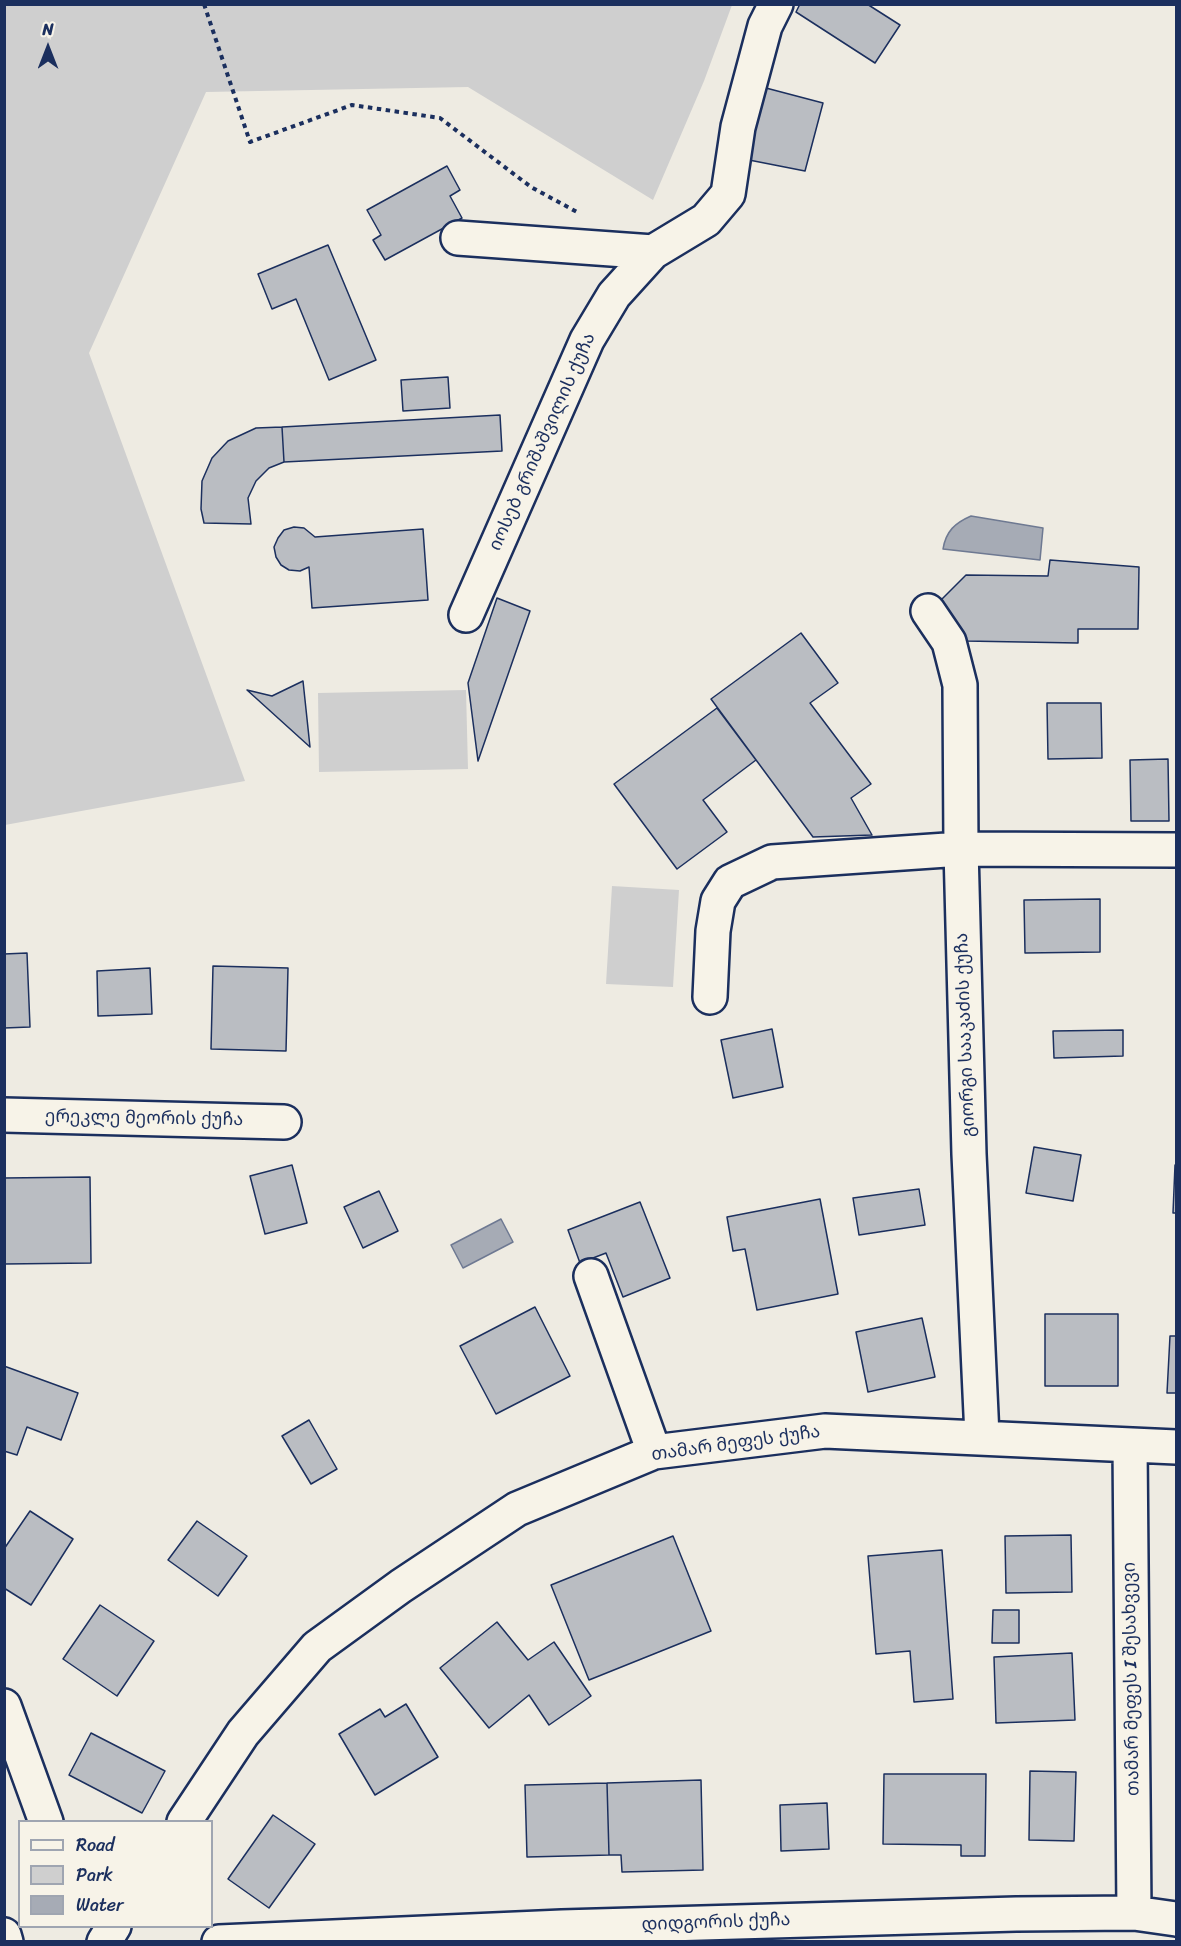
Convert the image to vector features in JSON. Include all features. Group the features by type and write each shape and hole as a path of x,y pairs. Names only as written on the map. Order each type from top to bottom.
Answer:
{"street":[{"name":"იოსებ გრიშაშვილის ქუჩა","path":"466,615 587,340 614,296 653,252 706,220 728,194 738,127 765,26 776,4"},
{"path":"458,238 653,252"},
{"name":"გიორგი სააკაძის ქუჩა","path":"928,611 949,642 960,685 961,849 969,1154 982,1436"},
{"path":"710,997 713,931 718,901 730,882 755,868 772,862 961,849 1176,850"},
{"name":"ერეკლე მეორის ქუჩა","path":"4,1115 284,1122"},
{"path":"591,1276 654,1452"},
{"name":"თამარ მეფეს ქუჩა","path":"185,1820 243,1733 317,1647 401,1586 517,1509 654,1452 825,1431 982,1436 1176,1447"},
{"name":"თამარ მეფეს I შესახვევი","path":"1130,1444 1134,1913"},
{"path":"4,1706 46,1820"},
{"name":"დიდგორის ქუჩა","path":"219,1941 562,1927 1016,1928 1134,1913 1176,1919"},
{"path":"90,1928 98,1941"},
{"path":"104,1941 113,1928"},
{"path":"4,1935 6,1941"}],"path":[{"path":"204,4 250,142 351,105 440,118 531,187 582,214"}],"green space":[{"path":"5,4 732,5 704,81 653,200 468,87 206,92 89,353 245,781 5,825"},
{"path":"466,690 468,769 319,772 318,693"},
{"path":"612,886 679,890 673,987 606,984"}],"water":[{"path":"971,516 1043,528 1040,560 943,549 946,537 952,528"},
{"path":"501,1219 513,1242 463,1268 451,1245"}],"building":[{"path":"800,4 867,4 900,25 875,63 796,12"},
{"path":"766,88 823,103 805,171 749,160 748,115"},
{"path":"447,166 460,190 450,196 462,218 385,260 373,240 381,235 367,210"},
{"path":"328,245 376,360 329,380 296,299 272,309 258,274"},
{"path":"448,377 450,408 403,411 401,380"},
{"path":"500,415 502,451 284,462 282,427"},
{"path":"282,427 284,462 269,468 256,481 248,498 251,524 204,523 201,509 202,481 212,458 228,441 256,428"},
{"path":"294,527 304,528 315,537 423,529 428,600 312,608 309,567 300,571 289,570 281,565 276,557 274,547 278,538 284,530"},
{"path":"1050,560 1139,567 1138,629 1078,629 1078,643 965,641 934,607 966,575 1048,576"},
{"path":"497,598 530,611 478,761 468,683"},
{"path":"801,633 838,683 810,703 871,784 851,798 872,835 813,837 711,699"},
{"path":"303,681 310,747 247,690 272,696"},
{"path":"1047,703 1101,703 1102,758 1048,759"},
{"path":"717,708 756,760 703,800 727,832 677,869 614,784"},
{"path":"1168,759 1169,821 1131,821 1130,760"},
{"path":"1100,899 1100,952 1025,953 1024,900"},
{"path":"27,953 30,1027 4,1028 4,954"},
{"path":"213,966 288,968 286,1051 211,1049"},
{"path":"150,968 152,1014 98,1016 97,971"},
{"path":"772,1029 783,1087 733,1098 721,1040"},
{"path":"1123,1030 1123,1056 1054,1058 1053,1031"},
{"path":"1034,1147 1081,1155 1073,1201 1026,1193"},
{"path":"292,1165 307,1223 265,1234 250,1176"},
{"path":"1175,1165 1176,1213 1173,1213"},
{"path":"90,1177 91,1263 4,1264 4,1178"},
{"path":"919,1189 925,1225 859,1235 853,1198"},
{"path":"379,1191 398,1231 363,1248 344,1207"},
{"path":"820,1199 838,1294 757,1310 745,1249 733,1251 727,1217"},
{"path":"640,1202 670,1278 623,1297 606,1253 580,1263 568,1230"},
{"path":"535,1307 570,1376 496,1414 460,1346"},
{"path":"1045,1314 1118,1314 1118,1386 1045,1386"},
{"path":"922,1318 935,1377 868,1392 856,1332"},
{"path":"1170,1336 1176,1336 1176,1393 1167,1393"},
{"path":"4,1366 78,1393 61,1440 27,1427 17,1455 4,1451"},
{"path":"309,1420 337,1469 311,1484 282,1436"},
{"path":"30,1511 73,1539 31,1605 4,1588 4,1549"},
{"path":"197,1521 247,1556 218,1596 168,1560"},
{"path":"1071,1535 1072,1592 1006,1593 1005,1536"},
{"path":"673,1536 711,1631 589,1680 551,1585"},
{"path":"942,1550 953,1699 914,1702 910,1651 876,1654 868,1556"},
{"path":"100,1605 154,1641 117,1696 63,1659"},
{"path":"993,1610 1019,1610 1019,1643 992,1643"},
{"path":"497,1622 528,1660 554,1642 591,1696 549,1725 529,1695 489,1728 440,1668"},
{"path":"1072,1653 1075,1720 996,1723 994,1657"},
{"path":"406,1704 438,1757 375,1795 339,1734 380,1709 385,1717"},
{"path":"91,1733 165,1771 142,1813 69,1775"},
{"path":"1030,1771 1076,1772 1074,1841 1029,1840"},
{"path":"884,1774 986,1774 985,1856 961,1856 961,1845 883,1844"},
{"path":"701,1780 703,1870 622,1872 621,1855 609,1855 607,1783"},
{"path":"607,1783 609,1855 527,1857 525,1785"},
{"path":"827,1803 829,1849 781,1851 780,1805"},
{"path":"273,1815 315,1844 269,1908 228,1879"}]}
